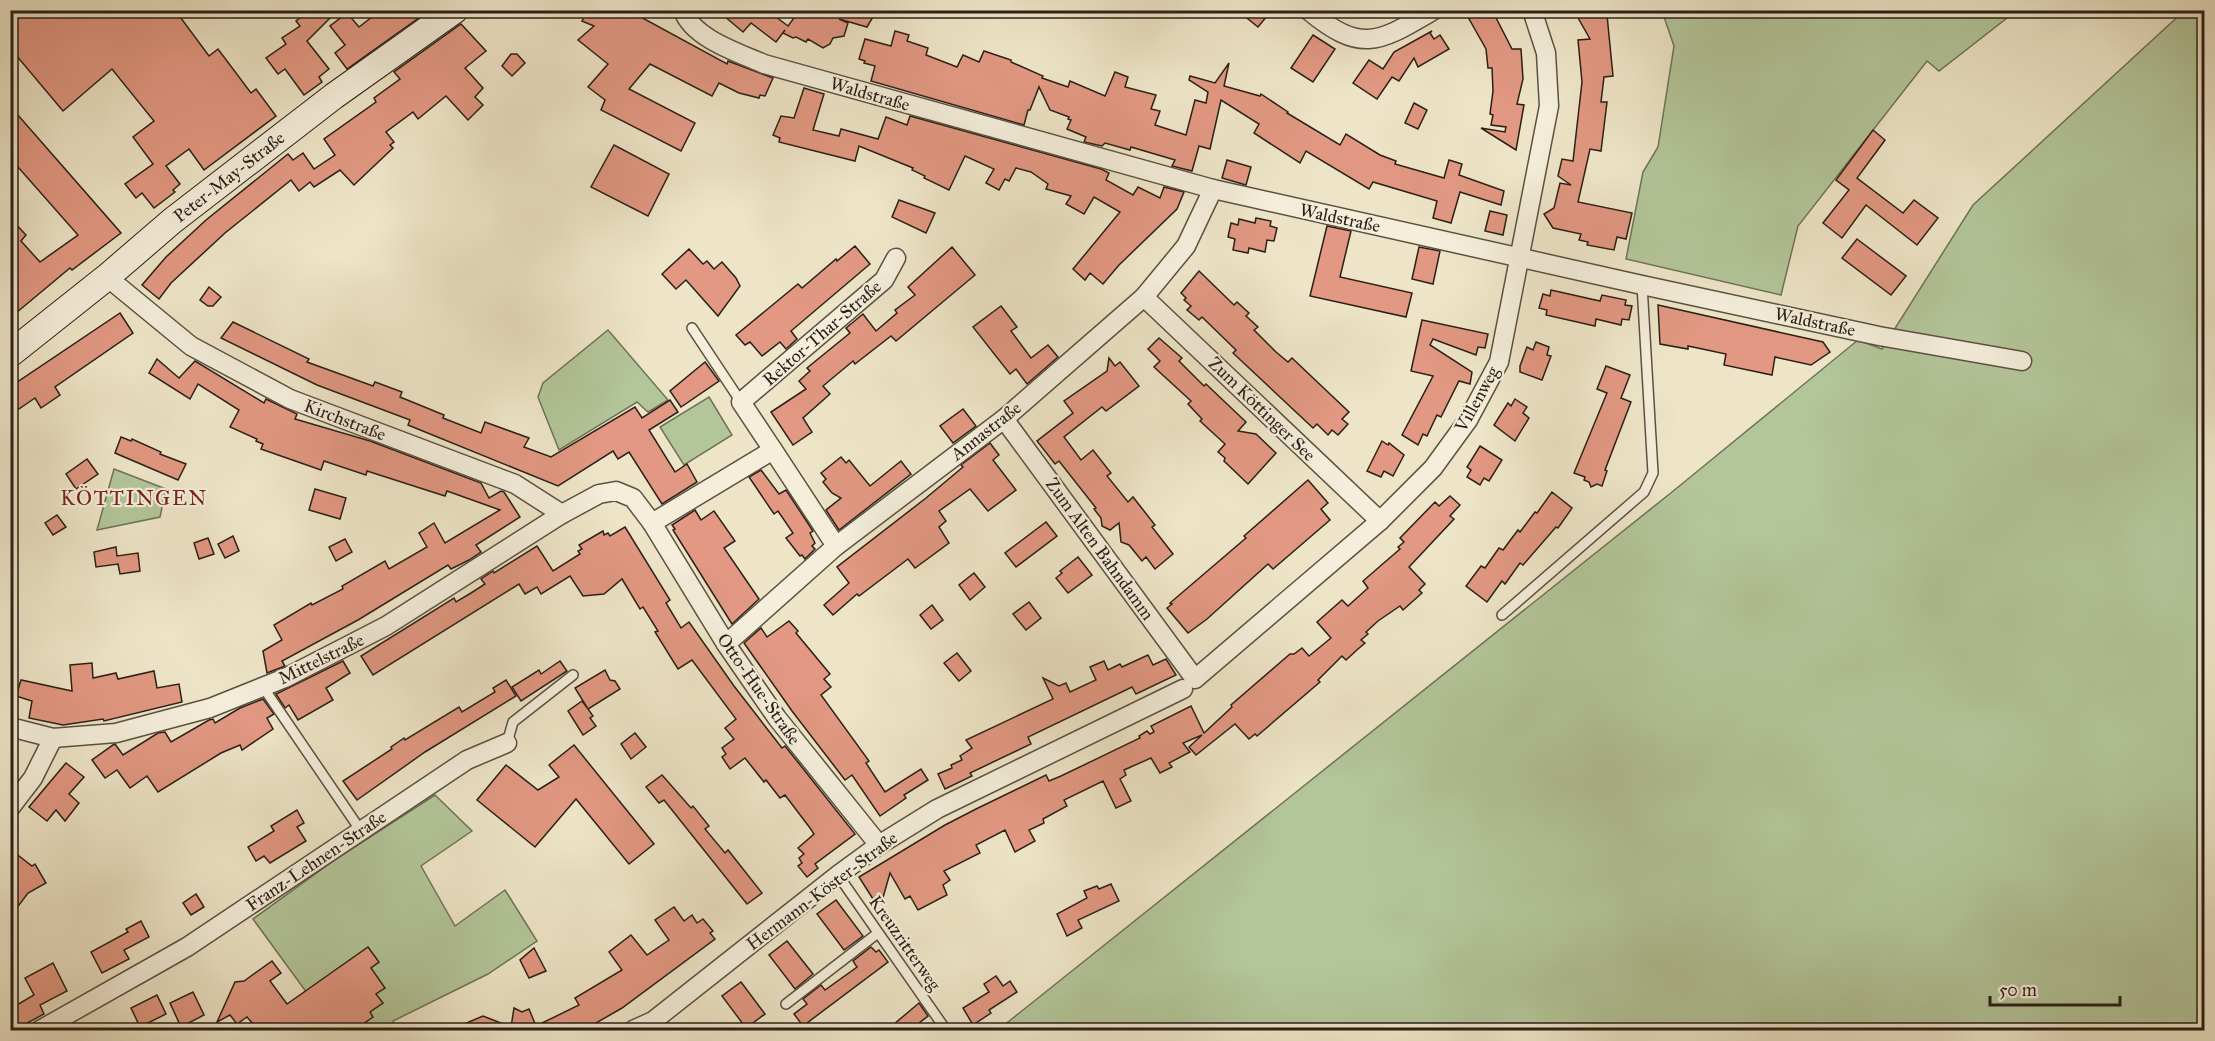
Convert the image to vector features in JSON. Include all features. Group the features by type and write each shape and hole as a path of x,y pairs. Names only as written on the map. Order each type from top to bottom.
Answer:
{"main road":[{"name":"Peter-May-Straße","path":"10,354 107,277 172,221 344,88 455,10"}],"street":[{"name":"Waldstraße","path":"683,10 687,22 719,45 764,64 1213,189 1879,336 2022,361"},
{"path":"1308,10 1330,28 1358,40 1391,35 1434,10"},
{"name":"Villenweg","path":"1189,684 1380,521 1434,468 1468,420 1491,378 1499,362 1549,106 1546,53 1532,10"},
{"name":"Annastraße","path":"726,644 836,546 1004,419 1144,297 1186,246 1213,189"},
{"name":"Rektor-Thar-Straße","path":"741,402 884,280 896,258"},
{"name":"Kirchstraße","path":"107,277 192,346 290,399 515,484 562,514"},
{"name":"Zum Köttinger See","path":"1144,297 1380,521"},
{"path":"741,402 836,546"},
{"name":"Zum Alten Bahndamm","path":"1004,419 1189,684"},
{"path":"652,523 773,450"},
{"name":"Otto-Hue-Straße","path":"562,514 599,494 616,491 633,498 652,523 726,644 777,718 879,845"},
{"name":"Mittelstraße","path":"10,727 53,738 117,733 210,708 285,678 386,626 562,514"},
{"name":"Hermann-Köster-Straße","path":"633,1030 653,1021 879,845 937,809 1189,684"},
{"path":"10,808 33,778 53,738"},
{"name":"Franz-Lehnen-Straße","path":"44,1030 187,947 467,760 507,743"}],"lane":[{"path":"1502,615 1644,492 1653,472 1642,285"},
{"path":"692,328 741,402"},
{"name":"Franz-Lehnen-Straße","path":"507,743 513,722 573,675"},
{"path":"263,687 361,831"},
{"name":"Kreuzritterweg","path":"838,875 946,1030"},
{"path":"786,1004 878,933"}],"green space":[{"path":"1662,11 2016,11 1939,71 1927,61 1798,226 1781,295 1626,259 1643,172 1658,147 1674,46"},
{"path":"2184,11 2204,11 2204,1030 998,1030 1672,492 1858,340 1882,349 1973,205"},
{"path":"608,330 668,400 648,412 637,402 559,450 538,397 543,383"},
{"path":"709,397 732,435 684,465 660,427"},
{"path":"114,469 166,489 160,517 97,530"},
{"path":"435,795 472,831 421,866 455,926 505,890 537,941 488,974 393,1021 398,1030 334,1030 253,919 336,859"}],"building":[{"path":"10,10 175,10 209,56 218,49 251,93 256,89 276,116 204,170 189,149 166,166 180,184 173,190 175,192 154,208 142,193 136,198 125,184 153,164 133,137 154,121 112,69 63,111 10,48"},
{"path":"309,10 338,10 307,41 329,69 319,77 322,82 304,95 285,69 278,74 266,58 286,44 282,38 300,26 296,21"},
{"path":"381,10 427,12 347,69 335,53 345,45 330,26 347,13 359,27"},
{"path":"587,10 628,10 727,64 728,61 773,78 765,96 760,95 759,98 739,93 719,83 712,96 650,64 629,89 695,123 681,151 601,110 605,100 588,87 608,64 578,40 594,26 582,21"},
{"path":"717,10 767,10 788,26 800,10 812,10 821,16 824,10 877,10 867,27 839,19 848,23 844,36 833,38 830,44 823,48 808,39 806,42 796,37 793,38 783,33 785,30 776,42 751,23 743,32"},
{"path":"1237,10 1272,10 1258,27"},
{"path":"1464,10 1492,10 1512,49 1521,49 1523,79 1517,104 1524,105 1516,150 1481,128 1505,132 1506,127 1491,125 1493,115 1490,114 1493,91 1492,68 1488,68 1486,49"},
{"path":"1586,10 1601,10 1604,16 1607,15 1613,76 1604,77 1601,102 1607,102 1601,151 1590,149 1578,202 1632,213 1626,239 1617,237 1614,250 1587,245 1588,242 1579,240 1581,234 1553,228 1544,214 1554,208 1560,183 1571,185 1558,176 1562,159 1573,161 1582,82 1578,40 1590,39 1577,16"},
{"path":"461,24 486,51 465,68 483,88 475,97 483,105 468,120 446,96 418,119 413,112 386,132 394,142 390,145 393,148 354,185 340,170 314,187 310,182 299,191 291,180 225,233 171,283 159,299 142,285 166,257 206,220 288,154 293,160 303,153 314,169 335,155 324,139 376,102 374,98 400,79 394,72"},
{"path":"895,31 909,35 907,41 928,48 926,55 957,67 963,55 979,62 984,51 1011,60 1043,76 1042,78 1068,87 1070,81 1105,96 1115,72 1128,77 1125,87 1156,95 1151,109 1160,111 1155,125 1186,135 1195,100 1206,103 1208,92 1189,80 1190,76 1215,83 1229,63 1224,86 1260,96 1261,94 1287,113 1340,145 1346,134 1380,155 1396,161 1395,164 1444,178 1449,160 1462,164 1459,175 1504,191 1501,205 1460,192 1451,223 1433,218 1437,201 1373,182 1369,189 1306,151 1300,163 1254,133 1259,124 1221,100 1210,149 1199,146 1192,171 1172,166 1175,160 1131,147 1130,150 1105,143 1102,146 1084,142 1086,137 1067,129 1071,120 1068,119 1069,117 1050,110 1039,87 1024,125 871,81 875,66 859,59 865,39 891,46"},
{"path":"1432,31 1430,33 1434,39 1440,35 1449,49 1418,67 1414,58 1399,81 1392,77 1377,99 1353,83 1369,60 1383,69 1394,52"},
{"path":"1313,35 1335,49 1313,82 1291,68"},
{"path":"511,54 517,54 525,63 512,76 502,66"},
{"path":"804,88 824,94 813,130 839,136 841,129 878,139 886,117 907,125 910,116 1101,169 1109,173 1106,180 1133,195 1138,187 1160,198 1164,187 1184,192 1177,209 1119,265 1103,284 1090,273 1085,280 1073,269 1120,212 1094,197 1084,214 1066,204 1071,196 1046,189 1048,184 1031,172 1016,168 1009,181 1005,179 999,190 986,183 994,169 965,156 949,190 924,178 925,176 912,170 913,168 859,146 855,161 779,142 780,138 773,135 781,116 794,118"},
{"path":"1414,103 1427,110 1418,129 1405,123"},
{"path":"10,106 121,233 72,270 70,268 10,318 10,218 26,235 21,241 40,262 78,235 10,158"},
{"path":"1873,130 1885,140 1857,178 1903,213 1914,200 1938,218 1917,245 1866,205 1842,238 1823,223 1849,190 1836,180"},
{"path":"614,145 669,174 648,216 591,187"},
{"path":"1227,160 1251,167 1246,185 1222,178"},
{"path":"899,200 935,213 926,233 892,217"},
{"path":"1490,211 1507,215 1503,235 1485,231"},
{"path":"1256,218 1271,221 1270,226 1277,228 1274,241 1267,240 1265,252 1249,248 1248,253 1233,250 1235,239 1228,237 1231,223 1238,225 1239,219 1255,223"},
{"path":"1327,226 1351,231 1340,277 1412,293 1406,317 1310,296"},
{"path":"1857,239 1906,276 1891,295 1842,258"},
{"path":"855,246 870,264 791,331 797,339 786,349 780,342 762,356 750,342 745,345 736,335 798,284 802,288"},
{"path":"952,247 975,275 896,341 891,336 855,364 853,361 823,386 830,394 803,418 812,432 793,445 771,412 806,389 799,381 810,371 807,368 850,333 846,328 863,314 876,331 897,313 895,310 915,295 908,287"},
{"path":"1419,247 1440,251 1433,284 1412,279"},
{"path":"689,249 703,264 707,261 714,269 722,262 740,286 718,316 686,280 676,289 662,274"},
{"path":"1199,271 1234,305 1237,302 1249,313 1246,316 1258,327 1254,330 1276,352 1288,362 1292,358 1349,412 1342,419 1348,424 1338,435 1332,430 1328,435 1317,424 1313,428 1233,353 1236,350 1202,317 1199,320 1187,310 1191,306 1184,300 1186,298 1181,293"},
{"path":"209,287 221,297 213,306 208,306 200,300"},
{"path":"1551,290 1600,301 1602,295 1626,300 1625,305 1632,306 1629,320 1622,319 1621,325 1596,319 1595,326 1546,315 1547,310 1539,308 1543,294 1550,296"},
{"path":"1658,305 1823,342 1830,352 1811,365 1775,357 1772,375 1724,365 1726,354 1688,346 1688,349 1660,344"},
{"path":"1001,306 1017,327 1011,331 1031,358 1048,345 1058,357 1027,384 1016,369 1010,374 973,327"},
{"path":"120,313 133,333 55,387 60,395 41,408 35,398 10,415 10,387"},
{"path":"1422,320 1488,334 1485,348 1478,347 1476,355 1433,339 1430,345 1472,372 1470,384 1459,381 1441,417 1437,415 1427,436 1423,434 1418,445 1402,435 1433,376 1411,371"},
{"path":"233,322 309,359 307,362 373,386 375,382 402,392 400,397 481,433 485,422 529,438 524,447 551,457 635,407 642,418 670,400 678,412 649,430 675,472 687,464 697,482 662,504 629,452 618,459 613,451 558,486 408,425 410,420 317,385 221,338"},
{"path":"1159,338 1182,358 1179,361 1204,386 1206,384 1246,422 1238,431 1256,434 1276,453 1248,484 1224,461 1225,458 1218,452 1225,444 1200,421 1202,419 1188,404 1191,401 1154,367 1160,361 1148,349"},
{"path":"1536,342 1549,347 1547,355 1551,356 1542,380 1520,372 1527,347 1533,350"},
{"path":"1109,358 1115,366 1120,362 1139,386 1106,411 1102,407 1064,437 1081,460 1093,450 1111,473 1107,476 1128,502 1133,497 1155,525 1152,527 1173,554 1155,569 1146,557 1142,561 1129,545 1121,542 1119,523 1110,530 1102,526 1101,518 1094,509 1096,508 1059,461 1055,464 1037,441 1073,413 1064,401 1107,371"},
{"path":"157,359 179,378 195,361 264,403 266,399 297,414 295,419 370,441 481,483 489,498 501,491 504,492 520,517 476,545 481,552 469,560 451,569 448,565 358,620 282,661 285,666 267,673 263,651 282,640 274,625 311,603 312,605 343,589 342,586 385,561 389,569 427,547 419,533 434,523 445,543 500,510 447,491 445,496 367,471 366,475 324,461 321,470 261,449 263,444 256,441 257,439 230,427 239,410 198,384 190,399 149,373"},
{"path":"705,362 719,381 681,407 670,391"},
{"path":"1606,366 1630,375 1621,398 1631,402 1605,470 1607,471 1602,486 1597,484 1591,487 1589,482 1584,480 1585,477 1574,473 1607,393 1597,389"},
{"path":"1515,399 1527,407 1523,413 1529,418 1515,441 1494,425 1508,403 1511,406"},
{"path":"963,409 976,426 953,443 940,426"},
{"path":"121,437 131,441 132,439 161,452 160,454 186,464 178,480 115,453"},
{"path":"1382,441 1388,445 1389,443 1404,455 1393,476 1384,471 1381,477 1367,471"},
{"path":"990,443 999,455 993,460 1016,490 988,511 970,489 939,511 946,521 939,527 949,543 915,568 908,559 859,596 857,594 833,615 824,605 849,583 837,567 926,498 963,467 961,465"},
{"path":"1480,446 1502,460 1489,481 1484,478 1480,485 1467,477 1471,470 1467,467"},
{"path":"841,457 846,463 849,460 870,486 901,461 911,474 839,530 826,510 841,498 832,493 823,482 826,479 821,473"},
{"path":"87,459 98,474 76,489 66,474"},
{"path":"761,470 779,494 786,490 813,531 810,533 815,543 812,546 815,549 805,559 786,538 793,533 778,511 774,514 749,477"},
{"path":"1308,480 1328,503 1321,509 1330,520 1273,569 1268,564 1207,619 1188,633 1167,608 1172,604 1170,603 1246,538 1244,536"},
{"path":"315,489 346,498 340,519 309,510"},
{"path":"1552,492 1572,508 1558,528 1556,527 1523,565 1520,563 1505,584 1502,581 1487,602 1466,586 1481,566 1485,568 1499,548 1503,550 1518,530 1520,532"},
{"path":"1450,496 1460,505 1450,516 1454,519 1409,567 1425,584 1419,590 1422,593 1403,610 1400,606 1378,621 1361,640 1365,643 1346,660 1342,656 1318,680 1320,682 1257,736 1255,734 1249,739 1235,724 1196,755 1189,747 1202,735 1183,743 1190,752 1169,763 1172,767 1160,773 1151,758 1124,770 1126,775 1120,779 1131,801 1116,808 1103,781 1064,800 1067,806 1043,819 1044,823 1029,830 1035,841 1015,852 1005,830 976,845 980,853 944,871 950,880 943,885 947,895 918,910 910,896 905,899 890,873 882,901 873,899 859,877 976,809 1046,775 1049,781 1061,776 1140,738 1139,736 1147,731 1150,734 1154,732 1151,726 1191,706 1204,733 1232,707 1231,705 1290,654 1302,648 1309,656 1331,638 1317,622 1342,600 1348,606 1368,588 1363,581 1400,549 1398,547 1404,542 1400,538 1435,502 1439,506"},
{"path":"695,510 701,520 714,511 735,541 724,548 759,599 732,624 673,530 675,529 672,525"},
{"path":"57,515 66,527 53,535 45,523"},
{"path":"1046,522 1057,536 1016,567 1005,553"},
{"path":"625,527 670,600 666,603 681,628 689,622 734,686 782,748 785,746 855,834 815,864 818,868 807,877 798,866 802,863 799,858 804,854 798,848 814,834 785,795 780,798 745,758 730,769 722,757 726,754 722,748 734,739 725,728 736,719 692,660 678,669 655,632 658,631 643,607 640,609 622,579 604,594 583,596 570,576 541,594 537,587 525,594 519,584 373,675 361,656 454,598 456,602 471,593 485,584 481,579 537,546 553,571 580,554 578,551 582,549 579,545 603,531 604,535 608,533 610,536"},
{"path":"233,536 239,551 225,558 218,544"},
{"path":"208,538 214,554 199,559 194,543"},
{"path":"345,539 352,552 336,561 329,547"},
{"path":"116,547 117,556 138,553 140,571 120,574 118,564 96,567 94,552"},
{"path":"1078,557 1092,575 1068,593 1056,578 1062,573 1060,571"},
{"path":"974,573 985,587 970,600 959,585"},
{"path":"1029,602 1041,618 1026,630 1013,614"},
{"path":"932,605 943,620 931,629 920,615"},
{"path":"789,621 798,631 796,633 830,674 824,679 831,687 821,695 869,761 866,763 885,792 921,769 928,780 904,795 906,798 880,816 852,775 845,780 744,643 761,628 767,637"},
{"path":"957,653 971,671 959,681 944,663"},
{"path":"1148,655 1153,665 1166,659 1176,675 1136,694 1132,687 1028,737 1031,744 970,773 972,776 945,789 938,774 952,768 951,765 962,760 960,756 972,748 966,740 1053,699 1043,678 1059,686 1066,683 1070,692 1096,680 1090,667 1104,661 1108,670 1120,664 1122,667"},
{"path":"343,661 350,673 326,688 333,700 298,720 289,705 285,708 276,694"},
{"path":"560,661 567,671 521,701 512,687 539,670 541,674"},
{"path":"92,663 93,678 116,673 118,679 154,671 157,688 179,684 182,702 104,721 103,719 63,725 29,718 32,701 16,696 21,680 72,691 70,665"},
{"path":"605,670 610,680 615,681 620,689 588,709 575,688"},
{"path":"506,680 516,696 425,752 357,800 343,781 392,749 391,747 404,738 405,740 459,707 462,712 495,692 493,688"},
{"path":"263,699 274,714 267,718 273,729 242,750 240,745 221,753 158,792 147,776 130,788 117,770 105,778 92,760 115,744 123,755 158,733 165,732 171,742 209,720 213,719 215,723 240,708"},
{"path":"582,701 593,716 590,718 596,726 583,735 568,711"},
{"path":"635,733 646,747 631,759 621,744"},
{"path":"574,745 654,844 629,864 576,799 535,847 477,800 506,765 538,790 559,777 549,765"},
{"path":"66,763 84,777 69,794 79,803 65,821 56,810 47,821 29,807"},
{"path":"662,775 691,808 693,806 709,826 705,829 725,853 728,850 762,893 747,904 664,800 659,803 646,787"},
{"path":"297,810 304,823 297,827 306,841 270,863 264,856 256,861 248,847 274,831 271,826"},
{"path":"10,849 32,866 35,864 46,883 28,893 10,917"},
{"path":"1111,884 1119,901 1078,920 1082,928 1067,936 1057,914 1087,898 1084,891 1097,886 1099,889"},
{"path":"196,894 204,907 191,915 183,903"},
{"path":"836,900 863,936 844,950 817,914"},
{"path":"674,907 684,921 692,915 697,923 703,919 713,931 710,933 715,939 622,1008 584,1030 450,1030 483,1016 511,1027 514,1008 522,1012 529,1009 536,1026 579,1005 575,998 622,970 609,952 631,935 647,955 669,940 655,920"},
{"path":"141,921 149,937 124,950 129,959 102,973 91,952 128,932 126,929"},
{"path":"787,941 813,974 795,989 769,955"},
{"path":"368,947 379,962 371,968 385,988 376,994 383,1003 370,1012 373,1017 354,1030 268,1030 271,1024 254,1025 247,1017 237,1024 230,1015 217,1022 235,982 244,981 272,961 281,973 270,981 287,1004"},
{"path":"871,947 876,952 879,950 888,962 803,1026 794,1014 807,1004 803,999 821,985 825,990 857,967 853,961"},
{"path":"534,948 546,971 529,978 520,960"},
{"path":"53,963 67,991 40,1005 44,1014 16,1029 10,1019 10,1009 34,995 25,978"},
{"path":"996,976 1003,986 1010,981 1017,992 989,1010 991,1013 973,1025 963,1008 989,992 984,984"},
{"path":"741,982 765,1014 746,1028 722,996"},
{"path":"193,992 204,1015 181,1027 170,1003"},
{"path":"157,995 166,1014 140,1027 131,1008"},
{"path":"919,1003 928,1016 910,1030 887,1030"}],"district":[{"name":"KÖTTINGEN","path":"134,498"}]}
